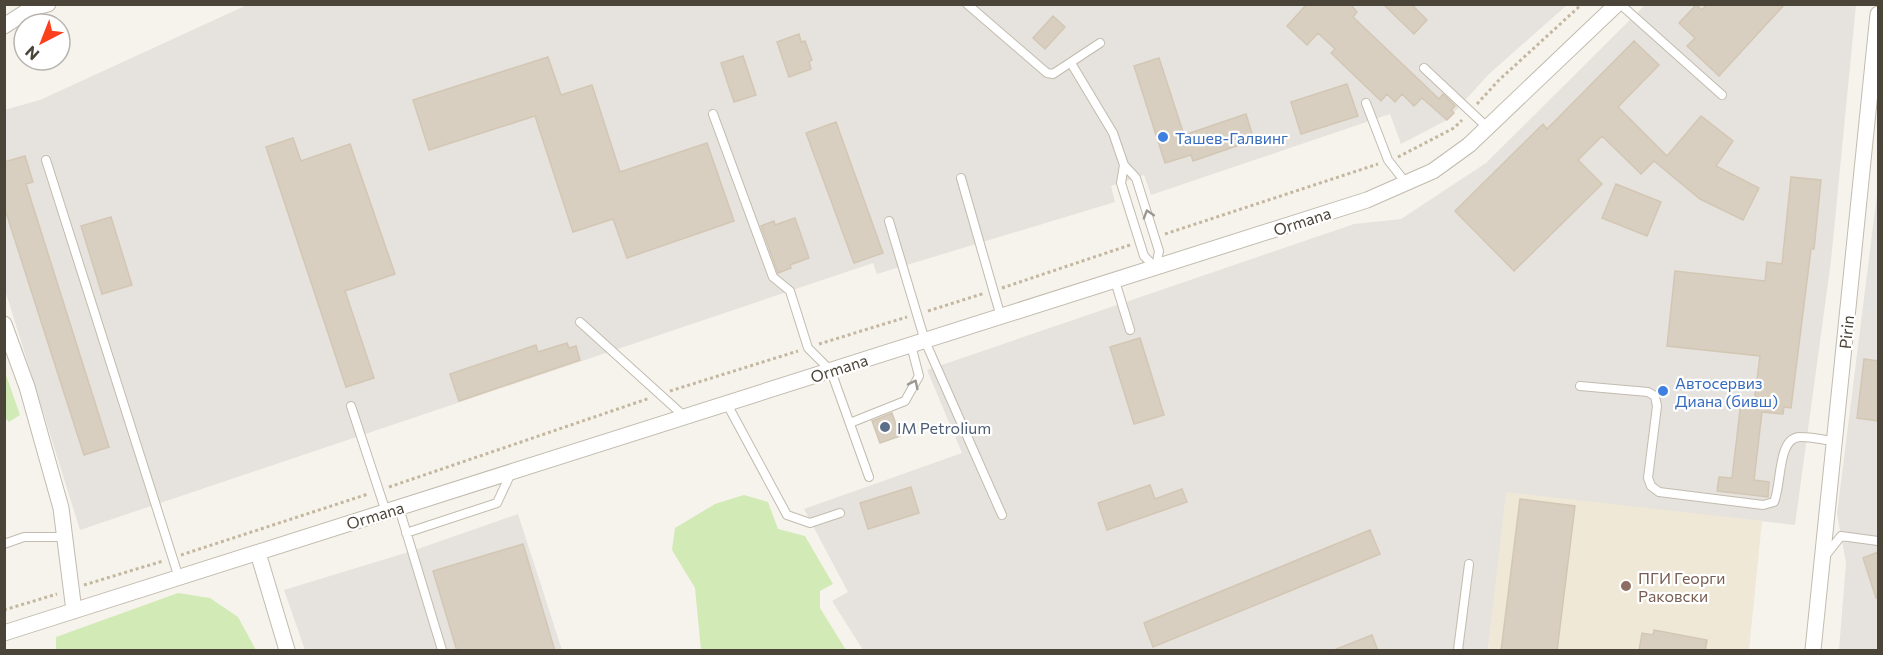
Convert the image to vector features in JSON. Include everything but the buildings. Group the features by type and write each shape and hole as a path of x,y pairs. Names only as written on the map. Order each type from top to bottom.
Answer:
{"street":[{"path":"4,26 32,8 48,4"},
{"name":"Ormana","path":"4,633 1367,200 1451,160 1488,128 1618,4"},
{"name":"Pirin","path":"1813,651 1878,14"},
{"path":"4,324 27,387 62,508 74,611"},
{"path":"258,553 287,651"}],"lane":[{"path":"967,4 1047,73 1053,74 1100,43"},
{"path":"1618,4 1722,95"},
{"path":"1071,63 1113,133 1124,165 1136,178 1159,251 1156,268"},
{"path":"1424,68 1488,128"},
{"path":"1366,103 1388,160 1406,183"},
{"path":"713,114 773,277 790,291 808,348 831,371 870,477"},
{"path":"46,160 179,578"},
{"path":"1124,165 1121,183 1144,256 1156,268"},
{"path":"961,178 1001,317"},
{"path":"850,423 905,401 919,376 917,314 889,220"},
{"path":"1115,281 1130,330"},
{"path":"580,322 685,417"},
{"path":"918,343 1002,516"},
{"path":"1580,386 1648,392 1655,396 1657,406 1648,478 1651,486 1659,492 1763,506 1774,502 1779,492 1784,448 1789,440 1799,436 1835,441"},
{"path":"728,404 787,515 810,523 840,513"},
{"path":"351,406 379,490 406,533 442,651"},
{"path":"406,533 497,503 512,472"},
{"path":"4,544 24,537 65,537"},
{"path":"1823,558 1841,537 1878,541"},
{"path":"1458,651 1469,564"}],"path":[{"path":"1498,81 1582,4"},
{"path":"1155,237 1406,154 1454,128"},
{"path":"4,610 173,558 659,394 1140,242"}],"shaded area":[{"path":"247,5 1567,5 1489,74 1447,120 1401,144 1390,114 1151,195 1144,175 1111,186 1115,202 877,274 873,263 80,530 5,290 4,110 40,100"},
{"path":"1645,5 1856,5 1831,261 1795,525 1507,493 1488,650 863,650 832,601 848,592 804,509 962,453 927,370 1354,224 1401,219 1486,163"},
{"path":"1878,186 1878,308 1862,314"},
{"path":"1878,308 1878,650 1839,650 1846,563 1837,514 1862,314"},
{"name":"ПГИ Георги Раковски","path":"1506,492 1762,521 1749,650 1488,650"},
{"path":"518,514 562,650 305,650 284,590 412,551"}],"green space":[{"path":"5,372 20,415 9,422 5,418"},
{"path":"744,495 768,502 778,529 805,536 833,584 820,591 820,608 846,650 701,650 695,588 672,550 675,528 715,504"},
{"path":"178,593 210,598 238,617 256,650 56,650 56,637"}],"place":[{"name":"Ташев-Галвинг","path":"1163,137"},
{"name":"Автосервиз Диана (бивш)","path":"1663,391"},
{"name":"IM Petrolium","path":"885,427"},
{"name":"ПГИ Георги Раковски","path":"1626,586"}]}
